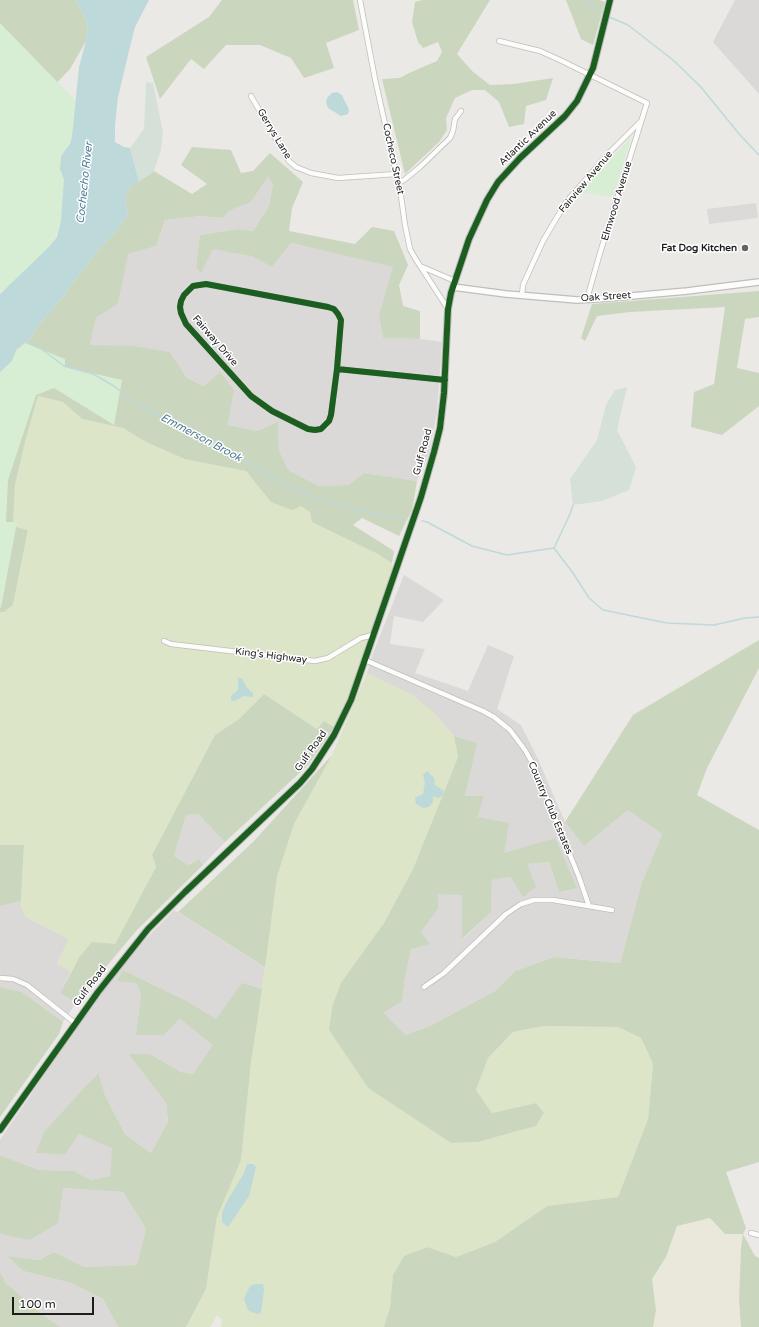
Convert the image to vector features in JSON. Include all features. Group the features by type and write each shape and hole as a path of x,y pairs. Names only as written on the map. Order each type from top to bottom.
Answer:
{"street":[{"name":"Cocheco Street","path":"360,0 375,79 398,183 410,249 448,309"},
{"name":"Atlantic Avenue","path":"454,285 469,239 487,200 498,182 520,158 549,133 577,101 590,75 599,48 610,0"},
{"path":"498,41 540,51 590,75"},
{"name":"Elmwood Avenue","path":"588,299 600,253 647,103 590,75"},
{"name":"Gerrys Lane","path":"251,96 286,156 296,166 311,173 338,178 396,174"},
{"path":"398,183 420,167 450,138 455,119 462,111"},
{"name":"Fairview Avenue","path":"522,295 523,285 543,241 566,202 610,151 642,119"},
{"path":"420,266 454,285"},
{"name":"Oak Street","path":"454,285 522,295 568,299 588,299 688,291 759,282"},
{"name":"Fairway Drive","path":"206,284 334,309 341,320 337,369 329,421 321,429 315,430 302,427 272,411 251,396 186,324 181,313 181,301 184,295 193,286 206,284"},
{"name":"Gulf Road","path":"0,1130 75,1022 148,929 185,892 285,799 312,769 334,735 351,700 421,497 434,452 440,428 445,380 448,309 454,285"},
{"path":"337,369 445,380"},
{"name":"King's Highway","path":"164,641 171,644 315,661 328,658 361,638 373,635"},
{"name":"Country Club Estates","path":"365,660 483,711 510,730 522,745 534,766 579,877 589,906"},
{"path":"424,987 444,973 506,914 521,904 534,900 546,899 612,910"},
{"path":"0,978 13,979 27,985 75,1022"},
{"path":"751,1233 759,1235"}],"shaded area":[{"path":"735,0 759,0 759,94 713,42"},
{"path":"146,82 153,83 163,132 161,150 154,171 139,182 130,148 144,129"},
{"path":"268,177 273,184 269,206 253,231 238,229 200,235 196,267 201,272 212,248 251,256 272,267 291,243 394,267 379,315 383,338 420,339 442,342 437,413 428,456 417,481 364,473 348,485 319,486 288,470 279,450 278,423 257,431 228,425 234,390 220,373 204,386 187,378 170,352 90,345 96,318 118,304 127,254 156,246 165,220 201,216 223,218 229,211 251,202"},
{"path":"756,203 758,218 709,224 707,209"},
{"path":"627,387 617,430 636,467 629,490 602,501 573,505 570,479 597,440 606,405 615,390"},
{"path":"404,575 444,600 423,622 394,616 390,644 425,649 415,673 468,691 488,645 514,656 497,709 521,725 538,759 565,822 584,846 628,810 662,834 642,882 620,963 554,957 515,971 495,991 430,1026 404,1035 384,1013 402,1001 411,949 421,932 438,909 438,894 462,894 463,939 491,912 492,880 511,877 527,864 549,862 559,892 555,838 504,854 477,817 465,796 476,743 454,736 433,712 367,673 372,656"},
{"path":"198,814 225,842 203,865 199,859 189,865 174,856 186,815"},
{"path":"21,901 21,906 26,917 69,939 57,964 71,971 60,993 76,1003 63,1022 22,992 0,987 0,906"},
{"path":"174,910 265,967 262,989 242,984 216,1020 187,1001 123,970 136,983 141,995 136,1035 164,1035 180,1019 214,1045 193,1074 181,1072 150,1054 130,1054 166,1103 168,1121 151,1153 125,1134 105,1095 97,1073 36,1153 65,1155 79,1134 113,1148 110,1176 91,1180 74,1171 39,1170 0,1155 0,1140 70,1037 109,983 141,944"},
{"path":"63,1188 123,1192 146,1229 137,1265 84,1267 54,1252 39,1260 9,1256 23,1271 71,1283 103,1299 118,1327 61,1327 43,1315 5,1282 0,1271 0,1233 5,1235"},
{"path":"710,1218 725,1234 743,1233 739,1299 741,1327 653,1327 656,1310 652,1279 666,1257 677,1226"}],"green space":[{"path":"0,0 76,0 88,25 86,41 70,69 24,117 0,131"},
{"path":"222,0 353,0 359,30 326,43 334,68 304,78 291,58 260,45 226,45 204,69 191,59 160,99 146,57 209,17"},
{"path":"422,0 490,0 457,54 472,71 490,85 514,84 553,78 546,100 526,106 524,124 509,127 499,102 485,90 472,90 455,98 446,118 447,130 439,142 405,174 382,79 400,78 437,61 442,52 438,42 423,48 418,42 412,22 415,2"},
{"path":"566,0 599,0 605,2 593,45 581,39"},
{"path":"0,23 75,100 66,202 56,237 38,269 0,292"},
{"path":"632,136 613,197 581,192"},
{"path":"192,147 231,150 241,173 253,171 270,153 303,182 292,208 289,231 355,244 372,227 394,231 408,265 399,285 403,306 420,311 420,339 383,338 379,315 393,267 291,243 272,267 251,256 213,249 201,273 196,267 200,235 238,229 253,231 269,206 273,184 268,177 251,202 229,211 223,218 201,216 165,220 156,246 128,254 118,304 96,318 90,345 133,346 170,352 187,378 204,386 220,372 234,390 228,425 257,431 278,422 279,450 288,470 319,486 348,485 364,473 417,481 412,510 399,536 362,518 353,525 394,551 392,563 376,553 312,522 310,512 301,506 292,510 271,502 246,471 185,459 144,441 123,428 82,419 63,402 38,396 15,485 13,526 28,530 13,605 4,612 0,612 0,372 12,361 17,348 32,337 36,328 65,295 99,249 115,233 128,214 125,199 129,188 154,171 192,194 207,184 181,165"},
{"path":"759,291 759,317 745,319 737,368 759,373 759,406 722,435 691,427 694,392 714,384 725,307 630,312 597,316 585,341 581,338 592,304"},
{"path":"25,343 65,359 65,367 122,380 114,425 54,388 36,395 8,480 6,522 17,522 1,608 0,371 12,360 14,352"},
{"path":"38,396 63,402 82,419 123,428 144,441 246,471 271,502 301,506 392,563 392,573 352,691 344,712 334,727 324,721 317,729 264,694 239,719 215,735 152,855 156,867 115,944 86,948 71,971 57,964 69,939 26,917 21,906 24,845 0,845 0,612 4,612 13,605 28,530 13,526 15,485"},
{"path":"759,640 759,668 707,768 697,795 759,830 759,1162 726,1172 746,1228 743,1234 725,1234 710,1218 677,1226 666,1257 652,1279 656,1310 653,1327 384,1327 390,1307 393,1275 404,1256 427,1247 456,1257 495,1242 547,1206 618,1197 648,1119 653,1064 641,1038 618,1027 543,1026 513,1032 488,1058 476,1090 492,1113 536,1103 544,1113 536,1126 478,1142 451,1143 368,1088 329,1030 332,1007 341,983 384,923 413,869 458,757 454,736 477,743 465,796 484,796 477,817 509,823 504,853 555,838 577,888 559,892 549,862 527,864 536,887 523,897 511,877 492,880 491,912 462,939 462,895 438,894 438,909 421,932 430,944 411,949 402,1001 384,1013 405,1035 430,1026 495,991 515,971 554,957 620,963 642,882 662,834 628,810 584,846 565,822 633,715"},
{"path":"367,673 413,695 433,712 454,736 458,757 413,869 384,923 332,1007 329,1030 368,1088 451,1143 478,1142 536,1126 544,1114 536,1103 492,1113 476,1090 488,1058 513,1032 542,1026 618,1027 641,1038 653,1064 648,1119 618,1197 547,1206 495,1242 456,1257 427,1247 404,1256 393,1275 390,1307 384,1327 221,1327 222,1320 217,1315 210,1327 186,1327 206,1289 217,1217 241,1159 251,1063 277,877 294,824 332,755"},
{"path":"264,694 317,729 324,721 334,727 308,765 225,842 198,814 186,815 174,856 189,865 199,859 203,865 136,931 76,1003 60,993 80,956 92,942 115,944 156,867 152,855 215,735 239,719"},
{"path":"332,755 294,824 277,877 265,967 178,912 254,841"},
{"path":"0,845 24,845 21,901 0,906"},
{"path":"123,970 187,1001 216,1019 242,983 262,989 251,1063 241,1160 217,1217 206,1289 186,1327 118,1327 103,1299 71,1283 23,1271 8,1256 39,1260 54,1252 84,1267 137,1265 146,1229 123,1192 63,1188 58,1223 30,1240 0,1233 0,1155 39,1170 74,1171 91,1180 110,1176 112,1148 79,1134 65,1155 36,1153 44,1132 98,1073 105,1095 125,1134 151,1153 168,1121 166,1103 129,1054 150,1054 181,1072 193,1074 213,1045 180,1019 164,1035 136,1035 141,995 136,983 117,981"},
{"path":"0,987 22,992 63,1022 59,1034 0,1117"},
{"path":"743,1234 755,1256 759,1258 759,1327 741,1327 739,1299"},
{"path":"0,1271 5,1282 43,1315 61,1327 0,1327"}],"water":[{"name":"Cochecho River","path":"76,0 149,0 135,27 118,97 115,125 115,142 124,147 130,148 139,182 129,188 125,199 128,214 115,233 99,249 65,295 36,328 32,337 17,348 12,361 0,372 0,294 49,247 57,237 61,220 64,179 60,169 61,156 70,144 72,136 79,67 86,41 88,25"},
{"path":"337,92 342,95 349,110 348,114 341,116 328,108 326,103 327,98 332,93"},
{"path":"238,678 243,680 247,688 253,693 253,697 244,696 234,701 231,700 231,696 238,690"},
{"path":"427,771 434,778 435,785 444,791 442,796 438,798 433,796 433,802 429,807 423,808 416,804 415,798 423,794 425,783 423,775"},
{"path":"247,1164 253,1164 256,1167 249,1196 228,1227 222,1222 222,1213 226,1203 244,1173"},
{"path":"255,1284 263,1284 264,1290 261,1312 259,1314 248,1310 244,1299 250,1286"}],"waterway":[{"path":"585,0 607,16 628,25 673,60 700,86 740,135 759,155"},
{"name":"Emmerson Brook","path":"25,341 40,348 64,366 93,374 114,386 136,403 187,430 211,446 254,465 283,484 314,497 351,508 384,516 407,517"},
{"path":"554,548 573,505"},
{"name":"Emmerson Brook","path":"422,521 427,522 472,546 507,555 554,548"},
{"name":"Emmerson Brook","path":"554,548 573,573 589,598 603,610 667,623 714,625 745,618 759,617"}],"cycle path":[{"path":"0,1130 98,992 148,929 300,783 312,769 334,735 351,700 421,497 434,452 440,428 444,393 448,309 451,293 469,239 487,200 498,182 520,158 565,116 577,101 593,68 610,0"},
{"path":"337,369 341,320 334,309 206,284 193,286 184,295 181,301 181,313 186,324 251,396 272,411 308,429 321,429 329,421 337,369 445,380"}],"place":[{"name":"Fat Dog Kitchen","path":"745,248"}]}
